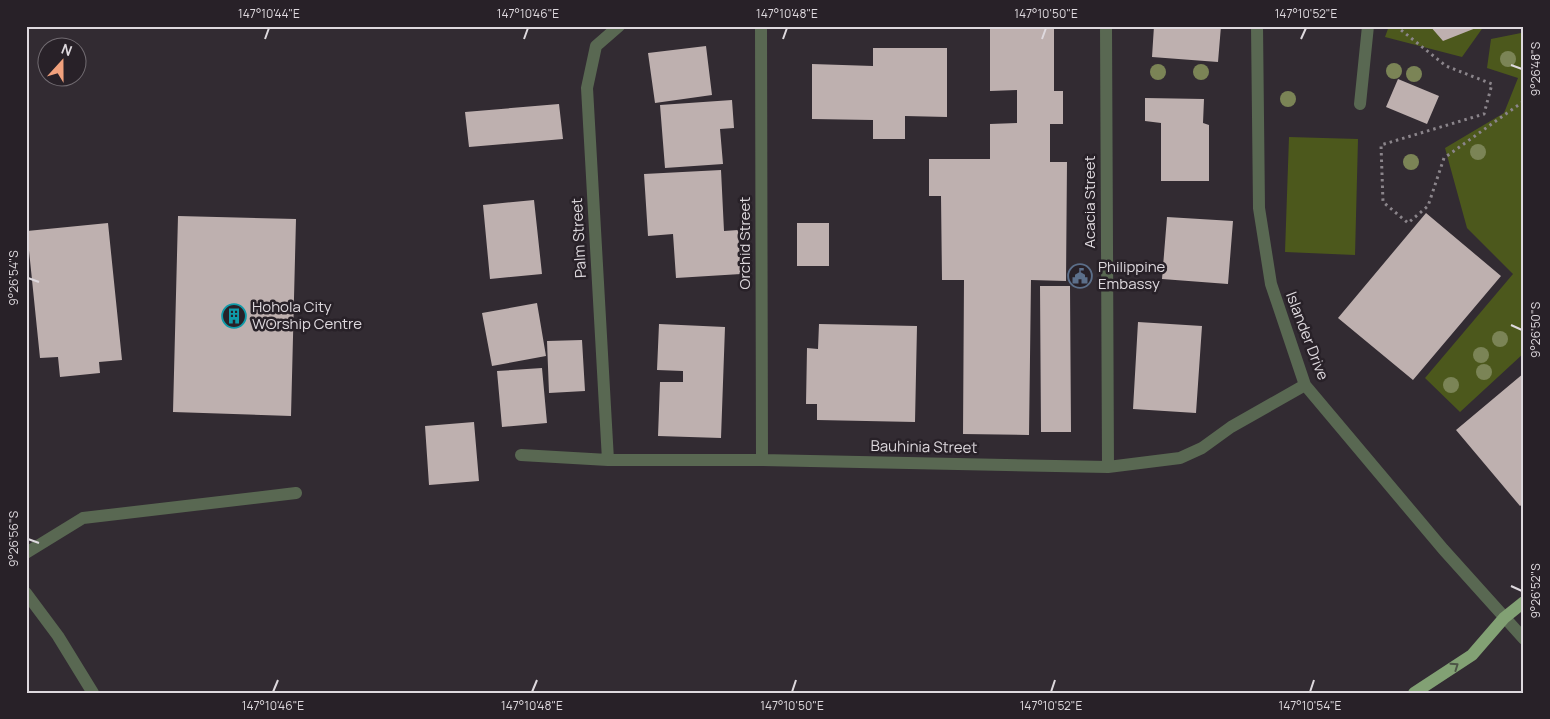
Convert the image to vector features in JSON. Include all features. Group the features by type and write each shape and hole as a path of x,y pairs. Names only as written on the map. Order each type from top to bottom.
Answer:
{"main road":[{"path":"1414,693 1472,655 1504,618 1524,602"}],"street":[{"name":"Palm Street","path":"608,460 587,88 596,46 619,26"},
{"name":"Orchid Street","path":"761,26 762,460"},
{"name":"Acacia Street","path":"1106,26 1108,468"},
{"name":"Islander Drive","path":"1257,26 1259,208 1271,284 1305,385 1443,549 1524,639"},
{"path":"1360,104 1368,26"},
{"name":"Bauhinia Street","path":"521,456 608,460 762,460 1108,468 1180,458 1202,448 1231,427 1305,385"},
{"path":"26,553 83,518 296,493"},
{"path":"26,593 58,636 93,693"}],"path":[{"path":"1396,26 1446,66 1492,84 1484,114 1381,145 1383,202 1408,223 1428,206 1444,158 1524,101"}],"green space":[{"path":"1389,26 1484,26 1462,57 1385,37"},
{"path":"1524,34 1524,353 1460,412 1425,378 1513,274 1467,228 1445,148 1504,113 1518,78 1487,68 1491,39"},
{"path":"1289,137 1358,139 1355,255 1285,252"}],"building":[{"path":"990,26 1054,26 1054,91 1063,91 1063,124 1050,124 1050,162 1067,162 1066,281 1031,280 1029,435 963,434 964,280 942,280 941,196 929,196 929,159 990,159 990,124 1017,123 1017,90 990,91"},
{"path":"1154,26 1221,26 1218,62 1152,57"},
{"path":"1430,26 1481,26 1443,41"},
{"path":"706,46 712,95 655,103 648,53"},
{"path":"873,48 947,48 947,117 905,116 905,139 873,139 873,120 812,119 812,64 873,66"},
{"path":"1398,79 1439,96 1427,124 1386,107"},
{"path":"1145,98 1204,99 1203,123 1209,125 1209,181 1161,181 1161,123 1145,121"},
{"path":"732,100 734,128 720,129 723,164 665,168 660,105"},
{"path":"559,104 563,139 469,147 465,112"},
{"path":"721,170 724,231 738,230 741,274 676,278 673,234 648,236 644,174"},
{"path":"534,200 542,274 490,279 483,205"},
{"path":"1426,213 1501,276 1413,380 1338,318"},
{"name":"Hohola City WOrship Centre","path":"178,216 296,219 291,416 173,412"},
{"path":"1167,217 1233,221 1228,284 1162,279"},
{"path":"108,223 122,360 99,362 100,373 60,377 58,357 40,358 27,231"},
{"path":"797,223 829,223 829,266 797,266"},
{"path":"1040,286 1070,286 1071,432 1041,432"},
{"path":"537,303 546,356 492,366 482,313"},
{"path":"1138,322 1202,326 1196,413 1133,409"},
{"path":"659,324 725,327 721,438 658,436 660,382 683,382 683,371 657,370"},
{"path":"819,324 917,326 915,422 817,420 817,404 806,404 807,348 818,349"},
{"path":"582,340 585,391 549,393 547,341"},
{"path":"542,368 547,423 502,427 497,371"},
{"path":"1524,373 1524,503 1520,506 1456,430"},
{"path":"474,422 479,481 429,485 425,426"}],"place":[{"name":"Philippine Embassy","path":"1080,276"},
{"name":"Hohola City WOrship Centre","path":"234,316"}]}
